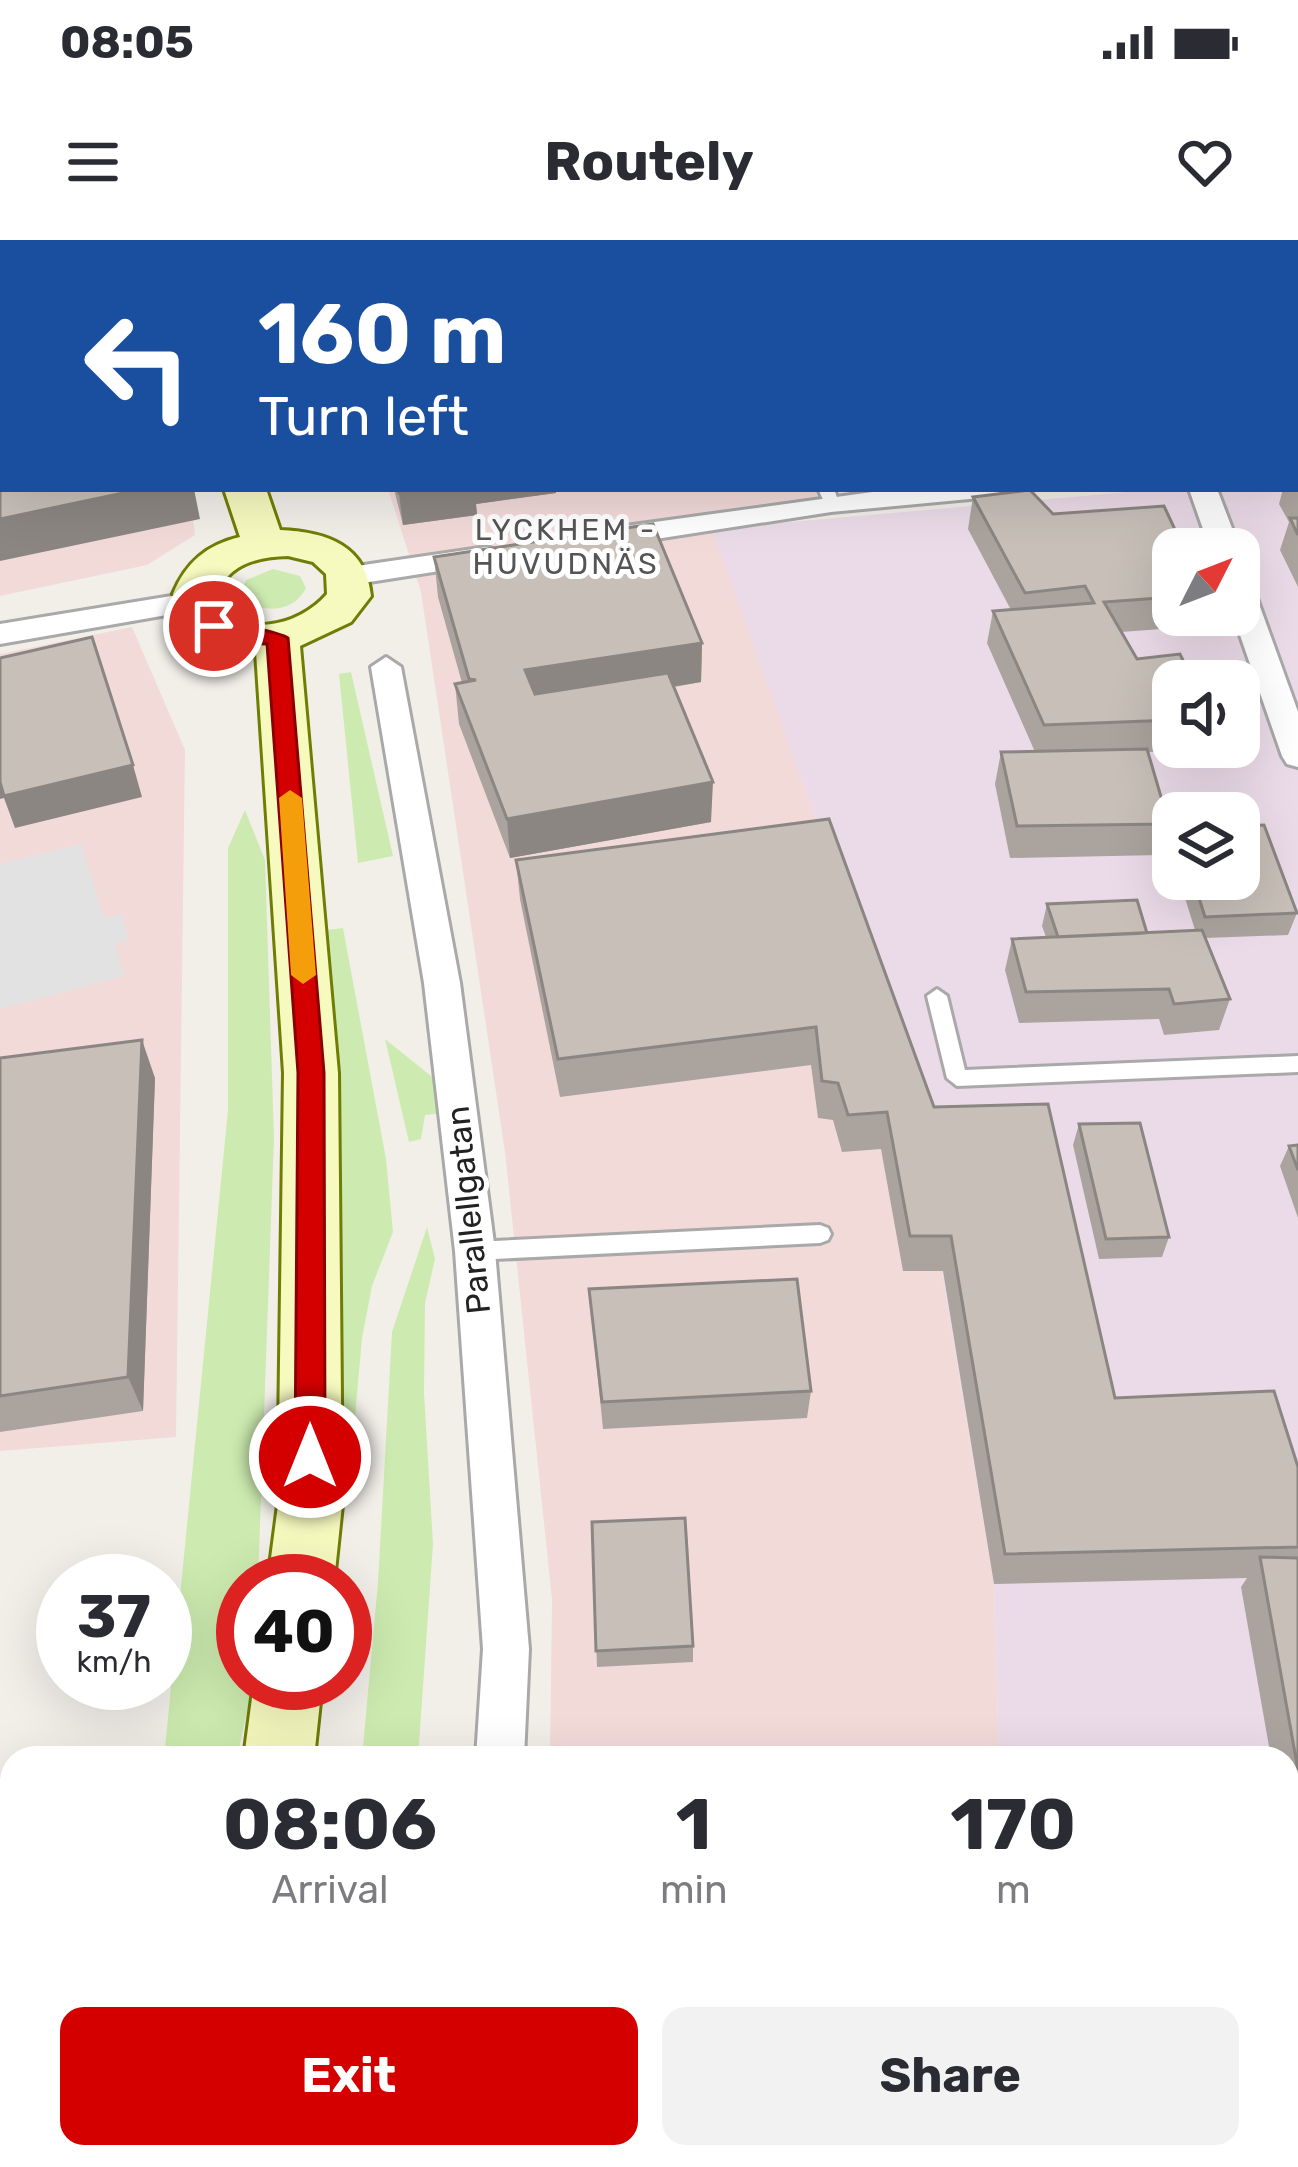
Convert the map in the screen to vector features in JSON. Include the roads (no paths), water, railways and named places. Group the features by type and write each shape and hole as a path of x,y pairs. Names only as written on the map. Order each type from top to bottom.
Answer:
{"street":[{"path":"246,492 265,544"},
{"path":"583,542 828,496 921,492"},
{"path":"1204,492 1217,528"},
{"path":"265,544 319,549 342,563 350,576 349,596 334,616 309,630 277,638 222,630 207,620 196,601 196,587 209,568 233,553 265,544"},
{"path":"350,576 515,552"},
{"path":"0,634 196,601"},
{"path":"1255,636 1298,755"},
{"path":"277,638 311,1073 310,1505 304,1554"},
{"name":"Parallellgatan","path":"386,667 442,983 475,1251 506,1648 501,1746"},
{"path":"280,1746 285,1710"}],"lane":[{"path":"937,996 957,1078 1298,1064"},
{"path":"475,1251 820,1234"}],"district":[{"name":"LYCKHEM - HUVUDNÄS","path":"566,547"}]}
